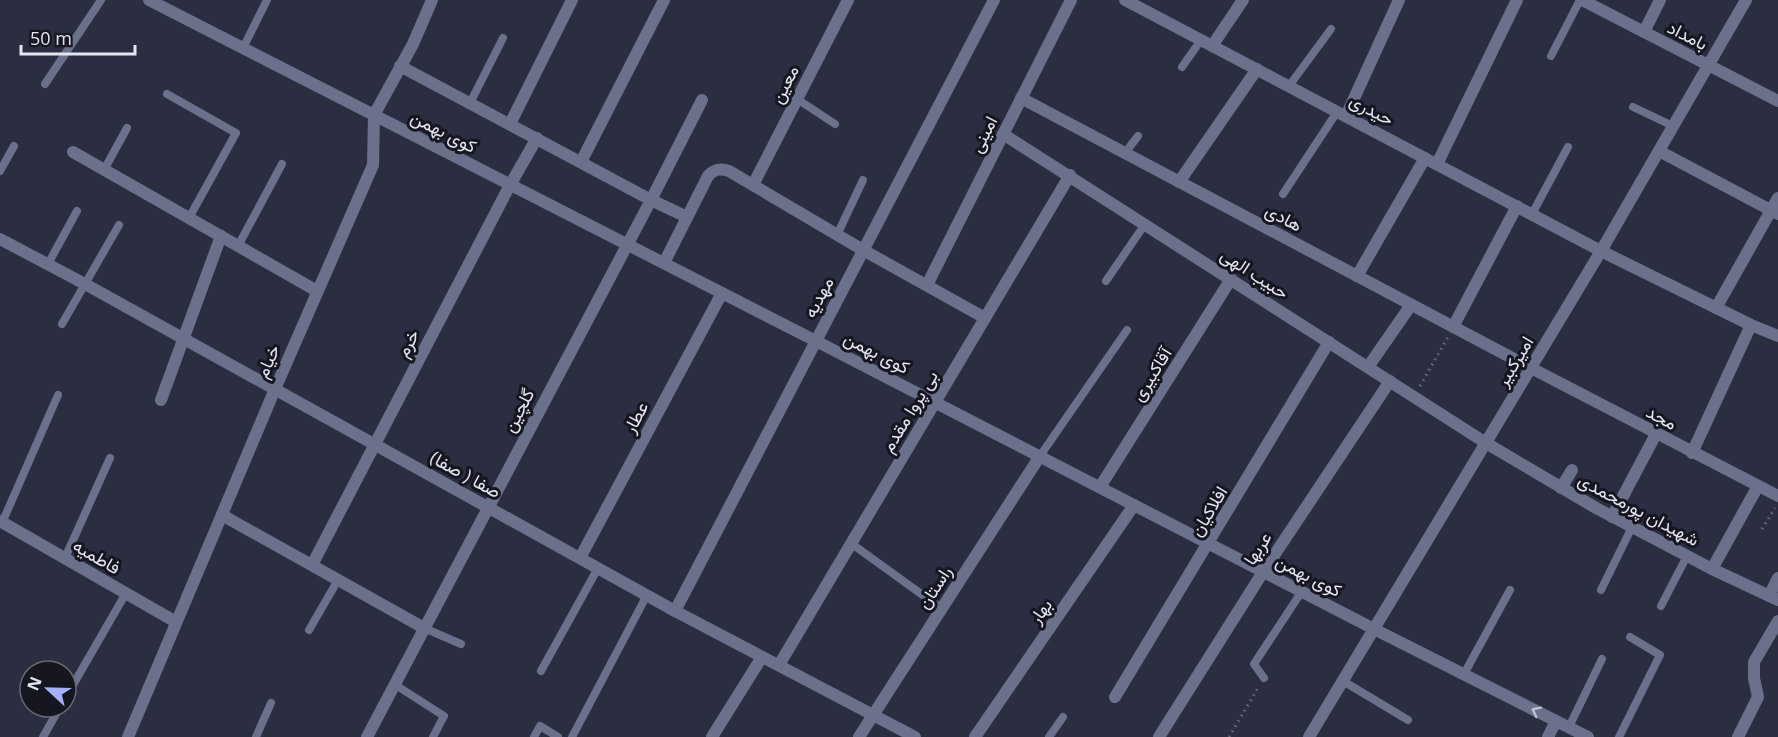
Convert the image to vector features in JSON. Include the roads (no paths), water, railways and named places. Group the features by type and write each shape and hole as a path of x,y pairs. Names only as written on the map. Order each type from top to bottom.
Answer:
{"street":[{"name":"کوی بهمن","path":"149,0 1588,737"},
{"name":"خیام","path":"128,737 274,389 373,165 374,115 412,44 432,0"},
{"path":"510,124 572,0"},
{"path":"581,162 664,0"},
{"name":"معین","path":"753,185 848,0"},
{"name":"مهدیه","path":"675,611 994,0"},
{"name":"امینی","path":"927,285 1071,0"},
{"name":"حیدری","path":"1125,0 1601,251 1778,336"},
{"path":"1206,43 1243,0"},
{"path":"1342,114 1399,0"},
{"path":"1357,276 1431,161 1517,0"},
{"name":"بامداد","path":"1581,0 1778,101"},
{"path":"1644,32 1660,0"},
{"name":"امیرکبیر","path":"1309,737 1601,251 1746,0"},
{"path":"400,66 687,217"},
{"path":"1179,182 1257,69"},
{"name":"هادی","path":"1022,98 1531,368"},
{"name":"گلچین","path":"367,737 702,100"},
{"name":"حبیب الهی","path":"1004,134 1486,443"},
{"name":"خرم","path":"312,565 510,185 537,138"},
{"path":"1659,151 1775,212"},
{"path":"73,152 317,291"},
{"path":"664,263 708,176 712,171 721,169 729,171 985,318"},
{"name":"بی پروا مقدم","path":"779,665 1070,175"},
{"path":"1716,308 1775,212 1778,198"},
{"path":"1453,327 1517,206"},
{"path":"161,400 220,236"},
{"name":"صفا ( صفا)","path":"0,239 647,596 915,737"},
{"name":"آقاکبیری","path":"1100,487 1231,279"},
{"name":"عطار","path":"579,558 722,293"},
{"path":"1368,367 1411,305"},
{"path":"1692,453 1751,325"},
{"name":"افلاکیان","path":"1115,697 1329,342"},
{"name":"مجد","path":"1531,368 1778,496"},
{"name":"عربها","path":"1159,737 1263,572 1390,381"},
{"path":"1612,517 1656,434"},
{"name":"شهیدان پورمحمدی","path":"1486,443 1612,517 1774,598"},
{"name":"راستان","path":"859,737 1040,456"},
{"path":"1561,488 1572,470"},
{"path":"1712,569 1758,486"},
{"name":"بهار","path":"975,737 1134,505"},
{"path":"222,515 424,628"},
{"name":"فاطمیه","path":"1,523 176,622"},
{"path":"1774,598 1778,578"},
{"path":"1738,737 1758,697 1754,678 1754,662 1778,621"},
{"path":"712,737 762,657"},
{"path":"1548,737 1556,721"}],"lane":[{"path":"45,84 101,0"},
{"path":"243,48 267,0"},
{"path":"1551,56 1581,0"},
{"path":"1289,86 1331,29"},
{"path":"471,103 503,38"},
{"path":"1182,67 1206,43"},
{"path":"167,94 236,133 189,218"},
{"path":"797,99 835,124"},
{"path":"1633,107 1673,126"},
{"path":"1283,194 1342,114"},
{"path":"104,170 127,128"},
{"path":"1125,153 1138,136"},
{"path":"0,171 14,146"},
{"path":"1533,214 1568,147"},
{"path":"238,246 282,164"},
{"path":"837,235 863,180"},
{"path":"48,264 77,210"},
{"path":"1106,281 1145,224"},
{"path":"62,324 119,225"},
{"path":"1040,456 1127,330"},
{"path":"1,523 58,395"},
{"path":"64,558 110,458"},
{"path":"1601,590 1632,527"},
{"path":"852,544 942,609"},
{"path":"1661,606 1687,556"},
{"path":"541,671 598,568"},
{"path":"309,630 338,580"},
{"path":"1464,674 1510,590"},
{"path":"1264,678 1254,664 1302,591"},
{"path":"78,676 126,593"},
{"path":"572,737 647,596"},
{"path":"424,628 461,644"},
{"path":"1619,737 1660,655 1630,637"},
{"path":"1569,727 1602,658"},
{"path":"1343,681 1408,720"},
{"path":"394,684 444,716 433,737"},
{"path":"256,737 271,703"},
{"path":"1049,737 1063,717"},
{"path":"43,737 53,719"},
{"path":"534,737 540,726 558,737"}]}
